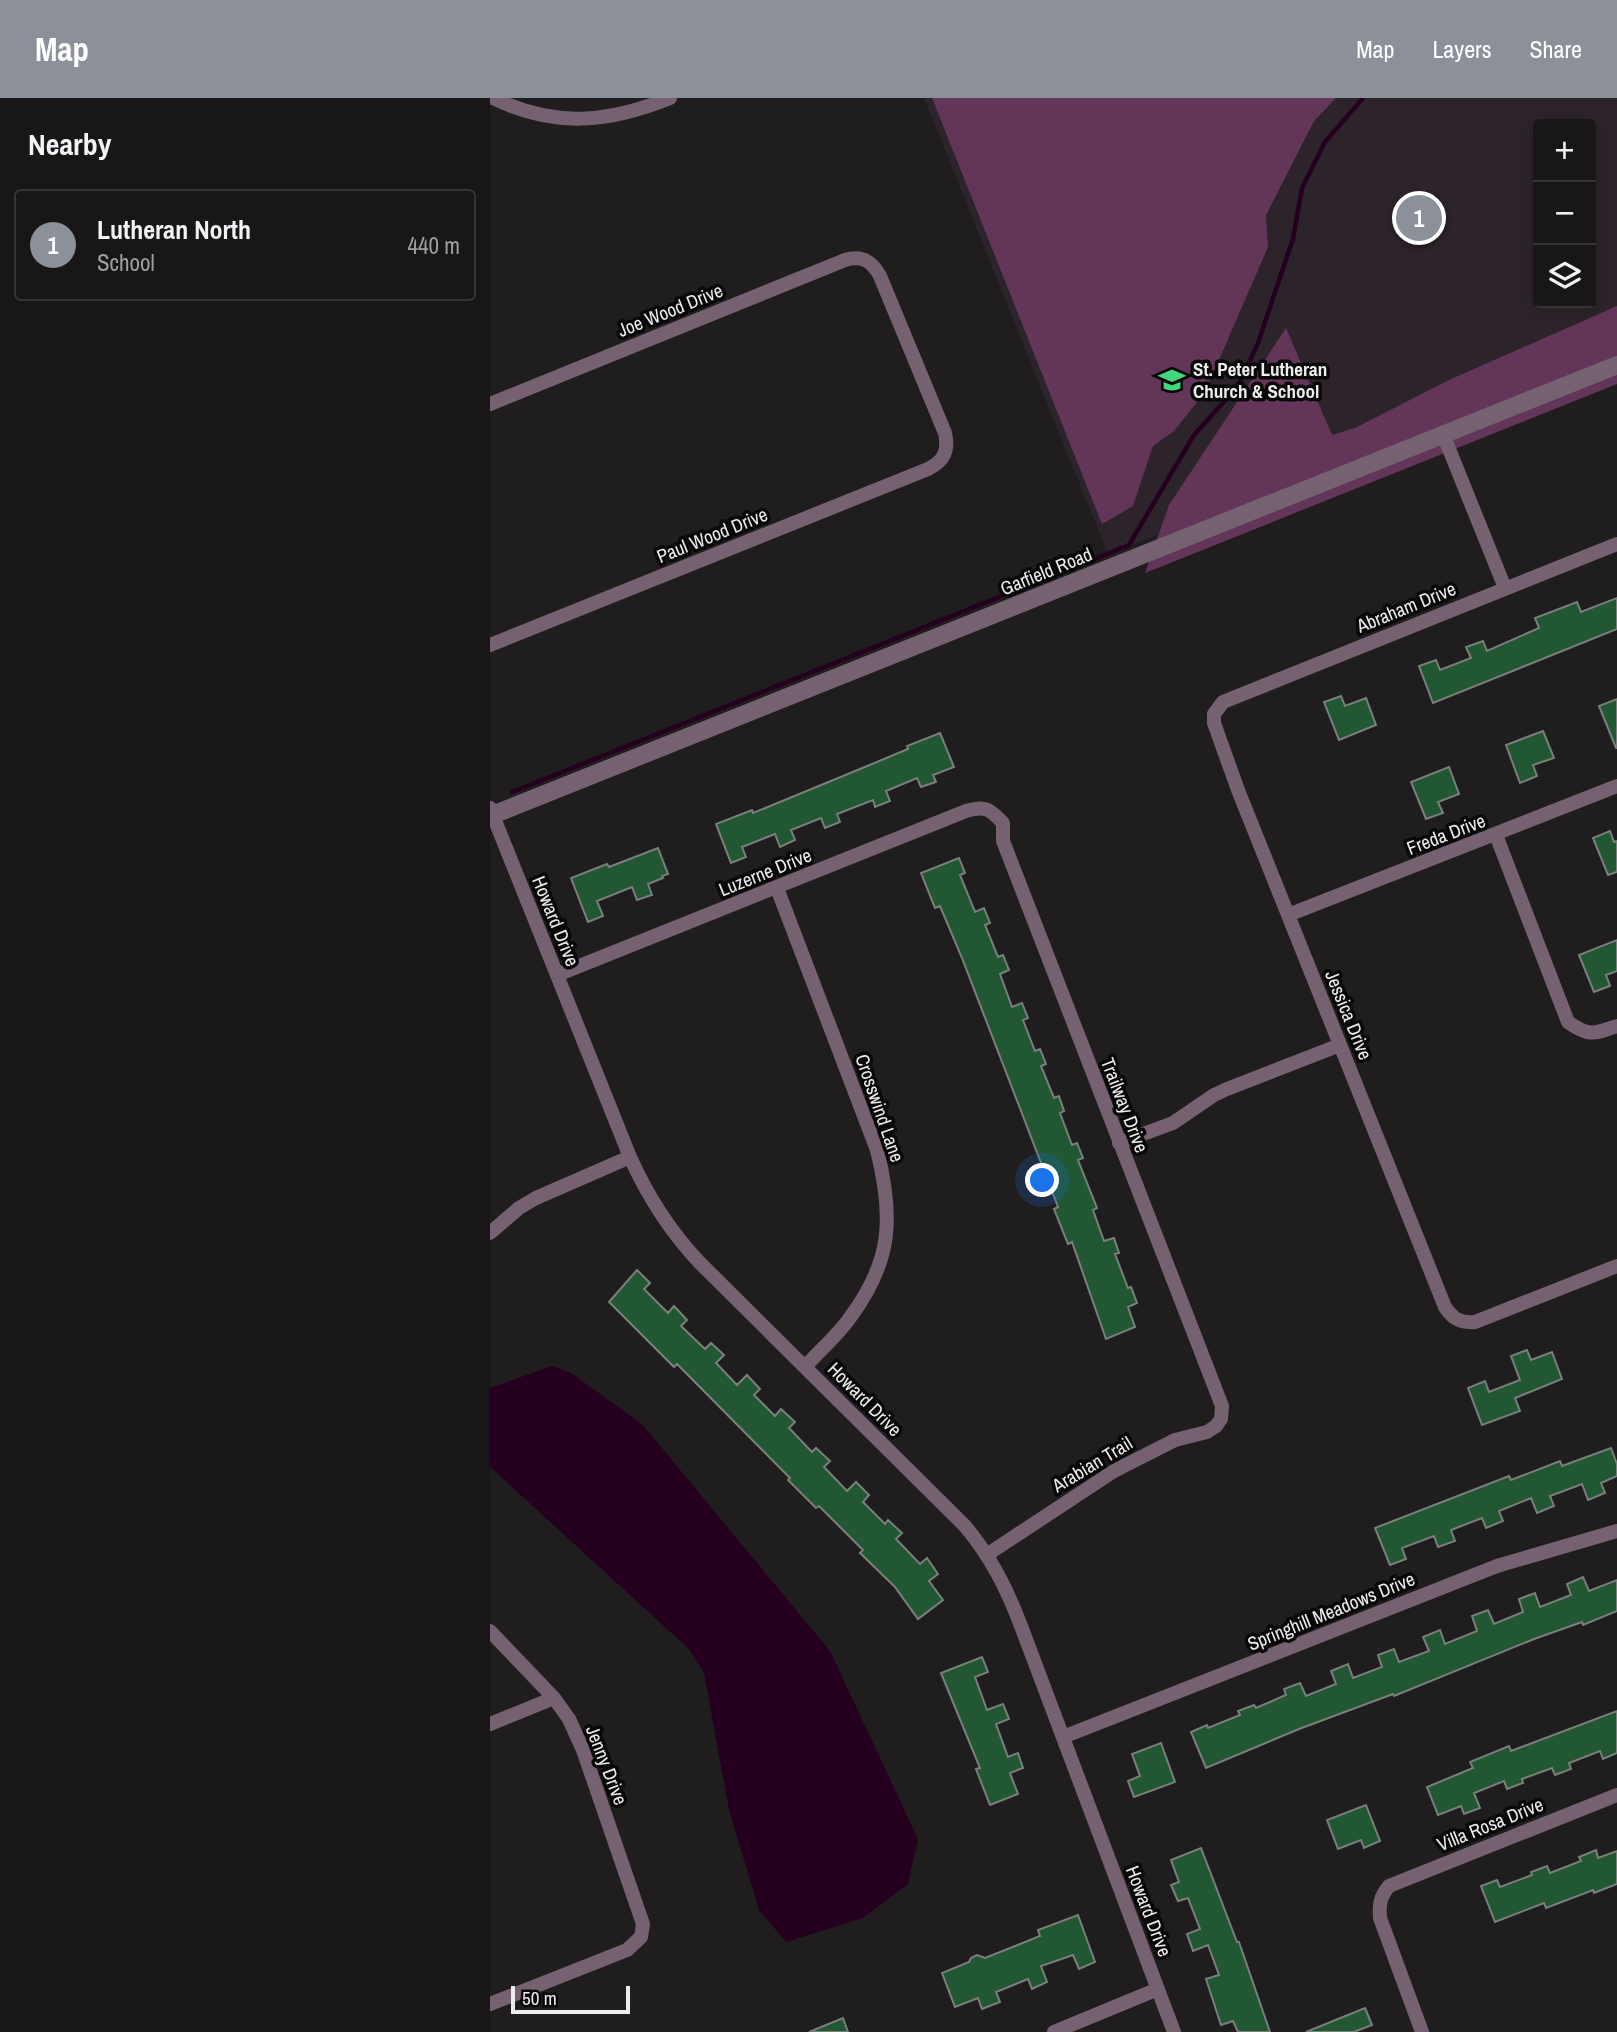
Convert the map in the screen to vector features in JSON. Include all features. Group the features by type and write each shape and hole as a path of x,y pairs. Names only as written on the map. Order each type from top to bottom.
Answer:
{"street":[{"path":"493,98 522,111 586,120 630,113 670,98"},
{"name":"Joe Wood Drive","path":"490,404 853,258 871,263 880,276 945,433 945,455"},
{"name":"Garfield Road","path":"491,813 1617,365"},
{"path":"1443,434 1505,588"},
{"name":"Paul Wood Drive","path":"490,645 928,469 945,455"},
{"name":"Abraham Drive","path":"1214,713 1223,702 1258,686 1617,544"},
{"name":"Jessica Drive","path":"1214,713 1220,743 1445,1307 1451,1316 1462,1322 1475,1322 1617,1266"},
{"name":"Freda Drive","path":"1288,915 1617,786"},
{"name":"Luzerne Drive","path":"557,975 966,811 980,806 988,808"},
{"name":"Trailway Drive","path":"988,808 1003,823 1003,841 1222,1406 1221,1419"},
{"name":"Howard Drive","path":"491,813 630,1157 651,1202 680,1242 965,1526 988,1554 1013,1605 1174,2032"},
{"path":"1496,835 1568,1022 1583,1032 1596,1034 1617,1026"},
{"name":"Crosswind Lane","path":"777,888 877,1150 887,1188 883,1259 872,1283 849,1320 804,1367"},
{"path":"1119,1143 1173,1123 1227,1089 1340,1045"},
{"path":"490,1233 519,1208 536,1198 630,1157"},
{"name":"Arabian Trail","path":"988,1554 1114,1471 1175,1440 1207,1432 1221,1419"},
{"name":"Springhill Meadows Drive","path":"1063,1737 1497,1566 1617,1531"},
{"name":"Jenny Drive","path":"490,1631 554,1698 569,1719 583,1750 643,1924 641,1937 627,1950 490,2004"},
{"path":"490,1724 554,1698"},
{"name":"Villa Rosa Drive","path":"1422,2032 1380,1918 1379,1905 1389,1886 1617,1795"},
{"path":"1054,2032 1158,1989"}],"shaded area":[{"path":"924,98 1617,98 1617,345 1339,465 1108,554"},
{"name":"St. Peter Lutheran Church & School","path":"932,98 1336,98 1314,121 1266,215 1268,247 1205,392 1174,431 1153,446 1133,506 1102,524"},
{"path":"1617,306 1617,384 1145,573 1169,505 1286,328 1332,435 1355,428 1449,380"},
{"path":"552,1366 571,1373 642,1424 830,1651 918,1839 908,1884 863,1918 786,1942 759,1910 729,1810 704,1673 690,1650 490,1467 490,1388"}],"building":[{"path":"1617,598 1617,629 1433,703 1419,666 1436,660 1440,670 1471,658 1466,647 1483,641 1487,651 1539,628 1535,618 1577,602 1581,612"},
{"path":"1341,696 1345,706 1366,698 1376,725 1339,740 1324,702"},
{"path":"1617,699 1617,748 1616,748 1599,706"},
{"path":"1543,731 1554,758 1533,765 1537,776 1520,783 1506,745"},
{"path":"940,733 954,767 933,775 936,782 921,787 917,778 886,791 890,801 875,807 873,800 837,814 840,822 825,828 821,818 791,830 795,840 780,847 775,834 742,847 746,857 731,863 716,824 752,810 753,813 908,749 907,746"},
{"path":"1449,767 1459,794 1438,802 1443,813 1426,819 1411,782"},
{"path":"1610,831 1614,842 1617,841 1617,872 1608,875 1593,838"},
{"path":"658,848 668,874 648,884 652,895 637,900 632,887 597,901 603,916 588,922 571,878"},
{"path":"959,858 965,873 960,875 975,912 984,908 990,923 985,925 998,957 1003,955 1009,970 1000,974 1012,1007 1022,1003 1028,1018 1023,1020 1035,1051 1040,1049 1046,1064 1041,1066 1054,1098 1059,1096 1064,1111 1060,1113 1072,1145 1077,1143 1083,1158 1078,1160 1097,1208 1093,1210 1104,1241 1114,1238 1119,1253 1115,1254 1137,1303 1128,1307 1135,1327 1106,1339 1072,1242 1068,1244 1054,1209 1058,1207 962,958 940,906 935,908 921,873"},
{"path":"1617,940 1617,971 1606,975 1610,986 1594,992 1579,955"},
{"path":"637,1270 650,1283 644,1289 668,1313 674,1306 687,1320 681,1326 705,1349 711,1343 724,1355 716,1363 737,1385 747,1375 760,1389 754,1395 775,1416 781,1409 795,1422 789,1428 812,1452 816,1448 830,1461 824,1467 847,1491 856,1482 869,1495 863,1502 885,1524 888,1520 902,1533 896,1539 920,1564 927,1558 938,1574 929,1581 943,1600 918,1619 895,1587 860,1553 863,1550 819,1506 816,1508 788,1480 790,1478 677,1364 674,1367 609,1302"},
{"path":"1527,1350 1531,1360 1552,1352 1562,1379 1515,1398 1520,1411 1482,1425 1468,1388 1485,1381 1489,1392 1520,1380 1511,1356"},
{"path":"1611,1448 1617,1464 1617,1476 1601,1483 1605,1493 1588,1500 1582,1484 1550,1496 1554,1506 1537,1513 1531,1498 1499,1511 1503,1521 1486,1528 1482,1518 1451,1530 1455,1541 1438,1547 1434,1536 1402,1548 1406,1559 1390,1565 1375,1528 1509,1476 1511,1480 1560,1461 1562,1466"},
{"path":"1583,1577 1589,1591 1617,1580 1617,1611 1583,1625 1582,1622 1534,1639 1394,1696 1393,1694 1299,1729 1206,1768 1191,1732 1240,1715 1238,1711 1254,1705 1256,1708 1286,1695 1284,1689 1300,1683 1306,1696 1336,1684 1331,1671 1348,1664 1353,1678 1382,1667 1378,1655 1394,1649 1399,1662 1429,1651 1423,1637 1440,1630 1445,1644 1477,1631 1472,1616 1488,1610 1494,1624 1523,1612 1519,1599 1535,1593 1540,1607 1571,1595 1567,1584"},
{"path":"982,1657 988,1672 975,1677 987,1710 1003,1704 1009,1719 996,1724 1008,1757 1018,1753 1023,1768 1010,1773 1018,1794 990,1805 976,1769 980,1768 941,1673"},
{"path":"1617,1711 1617,1753 1603,1759 1600,1751 1569,1763 1571,1769 1555,1775 1552,1768 1522,1779 1523,1783 1507,1789 1504,1781 1474,1793 1480,1808 1464,1814 1461,1806 1438,1815 1427,1787 1473,1768 1470,1762 1509,1746 1511,1751"},
{"path":"1161,1743 1175,1782 1134,1797 1128,1781 1140,1776 1132,1754"},
{"path":"1366,1805 1380,1841 1364,1848 1361,1840 1338,1849 1327,1820"},
{"path":"1201,1848 1239,1942 1270,2032 1238,2032 1233,2021 1221,2025 1206,1979 1219,1975 1208,1945 1193,1951 1187,1934 1200,1929 1188,1898 1178,1901 1171,1885 1179,1882 1171,1860"},
{"path":"1596,1850 1598,1858 1617,1851 1617,1884 1546,1908 1544,1903 1495,1922 1481,1886 1497,1880 1500,1887 1547,1866 1550,1873 1581,1861 1579,1857"},
{"path":"1078,1915 1095,1962 1079,1969 1073,1955 1041,1966 1047,1982 1032,1989 1028,1979 996,1992 1000,2002 982,2009 978,1998 955,2007 942,1973 969,1962 977,1955 985,1958 1040,1936 1038,1930"},
{"path":"1365,2008 1372,2025 1354,2032 1306,2032"},
{"path":"843,2018 848,2032 809,2032"}],"waterway":[{"path":"512,792 1129,545 1194,435 1238,386 1258,343 1293,239 1302,188 1325,142 1363,98"}],"place":[{"name":"Lutheran North","path":"1419,218"},
{"name":"St. Peter Lutheran Church & School","path":"1172,380"}]}
